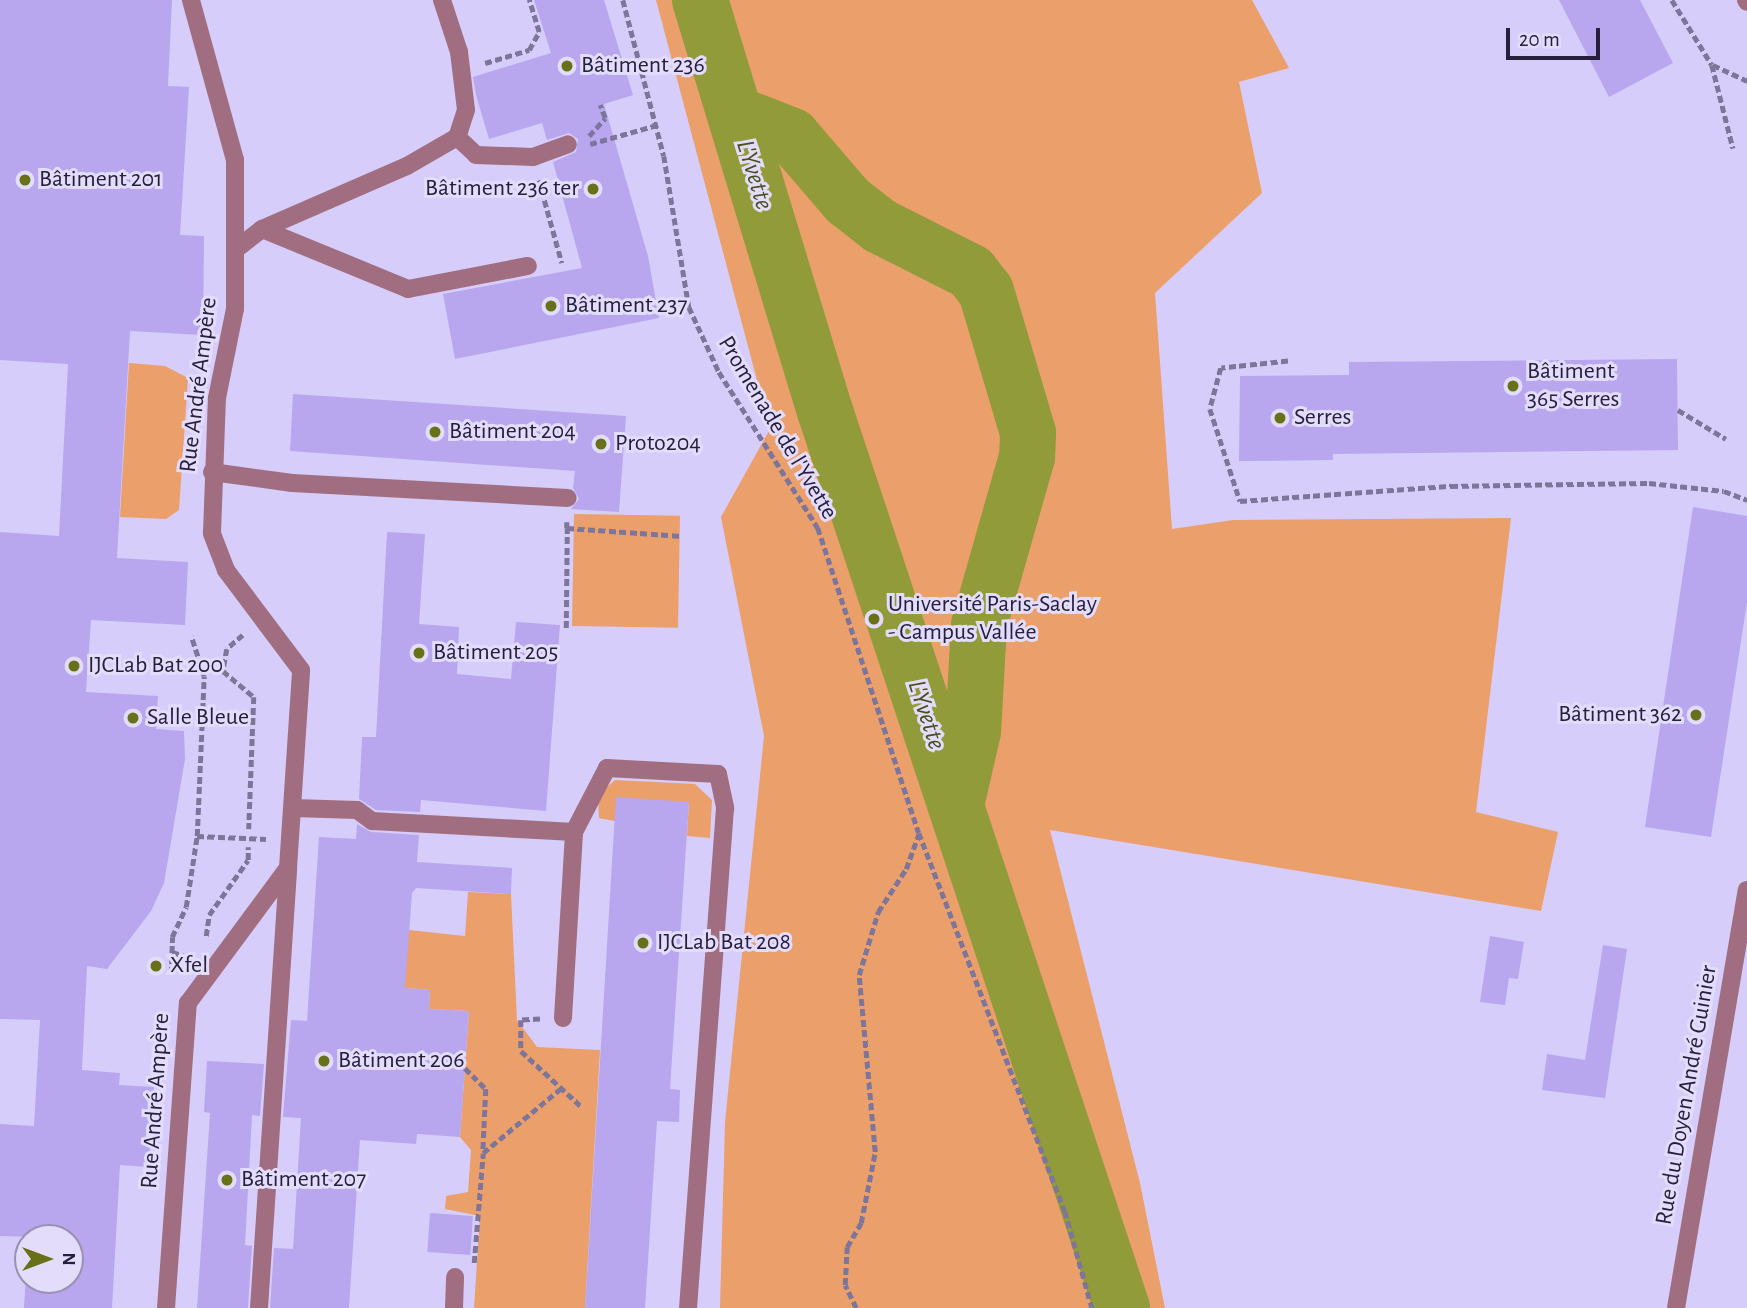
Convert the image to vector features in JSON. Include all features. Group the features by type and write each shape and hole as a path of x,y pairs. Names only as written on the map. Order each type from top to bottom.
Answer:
{"street":[{"name":"Rue André Ampère","path":"166,1308 188,1003 288,868 301,670 226,570 212,533 212,472 217,398 235,309 232,135 191,0"},
{"path":"235,250 262,229 407,166 457,137 466,110 459,52 442,0"},
{"path":"457,137 476,155 533,157 575,145"},
{"path":"262,229 408,289 528,266"},
{"path":"212,472 292,483 568,498"},
{"path":"557,1018 574,832 607,768 718,774 725,807 688,1308"},
{"path":"293,808 356,810 372,821 574,832"},
{"path":"259,1308 288,868"},
{"name":"Rue du Doyen André Guinier","path":"1676,1308 1747,890"},
{"path":"454,1308 455,1276"}],"path":[{"path":"471,67 529,50 538,32 529,0"},
{"name":"Promenade de l'Yvette","path":"623,0 657,125 689,307 719,372 818,528 919,833 1065,1211 1092,1308"},
{"path":"1672,0 1712,65 1733,148"},
{"path":"1712,65 1747,81"},
{"path":"575,145 605,118 600,105"},
{"path":"575,145 657,125"},
{"path":"533,157 562,263"},
{"path":"1288,361 1221,368 1210,409 1240,501 1451,486 1649,483 1724,491 1747,500"},
{"path":"1678,410 1726,439"},
{"path":"566,628 568,498"},
{"path":"567,528 682,536"},
{"path":"243,635 227,649 223,671 254,698 248,829"},
{"path":"171,974 172,952 197,836 204,676 191,636"},
{"path":"856,1308 845,1285 847,1247 861,1223 875,1152 859,975 878,912 906,869 919,833"},
{"path":"197,836 274,839"},
{"path":"205,941 209,915 248,860 248,848"},
{"path":"172,952 199,960"},
{"path":"557,1018 521,1020 521,1051 582,1107"},
{"path":"455,1276 473,1277 483,1153 486,1089 465,1068"},
{"path":"483,1153 560,1089"}],"shaded area":[{"path":"656,0 1252,0 1289,68 1239,82 1262,193 1155,293 1172,529 1233,520 1511,518 1476,812 1558,832 1541,911 1050,830 1140,1183 1165,1308 720,1308 725,1122 764,736 721,517 770,429"},
{"path":"129,363 165,366 188,378 179,510 166,519 120,517"},
{"path":"574,514 680,516 678,628 572,626"},
{"path":"615,780 695,784 712,800 710,838 687,836 689,802 615,821 599,818 598,795"},
{"path":"468,892 511,894 517,1020 537,1047 600,1050 585,1308 474,1308 480,1216 445,1209 446,1196 468,1192 471,1150 460,1137 469,1011 429,1009 430,990 381,986 409,930 465,936"}],"building":[{"path":"0,0 172,0 168,86 189,87 180,235 204,236 203,335 130,331 117,558 188,562 185,625 91,620 86,692 158,696 156,729 184,731 185,759 164,883 151,911 107,969 87,966 82,1070 120,1073 119,1085 154,1087 149,1167 120,1165 112,1308 24,1308 25,1294 84,1294 84,1224 14,1224 14,1236 0,1236 0,1124 34,1126 40,1020 0,1019 0,532 59,536 68,364 0,360"},
{"path":"534,0 604,0 633,95 604,104 648,256 659,318 455,359 443,294 582,268 553,162 576,152 578,139 569,133 547,140 542,123 489,139 476,95 473,77 551,53"},
{"path":"1559,0 1640,0 1673,63 1609,97"},
{"name":"Bâtiment 365 Serres","path":"1677,359 1678,450 1333,454 1333,460 1239,461 1240,376 1349,375 1349,362"},
{"name":"Bâtiment 204","path":"293,394 626,416 619,512 571,509 579,499 573,488 575,471 290,451"},
{"name":"Bâtiment 362","path":"1693,507 1747,516 1747,602 1711,837 1645,827"},
{"path":"387,532 425,534 419,624 459,627 457,674 511,679 516,622 560,625 546,811 421,800 420,812 376,810 359,799 362,737 376,737"},
{"path":"616,797 689,802 670,1089 680,1090 679,1122 657,1121 645,1308 585,1308"},
{"path":"357,824 371,832 419,835 417,862 512,868 511,894 416,888 412,893 405,988 430,990 429,1009 469,1011 460,1137 417,1134 416,1144 360,1140 349,1308 270,1308 274,1248 293,1249 301,1118 283,1117 291,1020 307,1021 319,837 356,839"},
{"path":"1490,936 1524,942 1518,979 1509,978 1505,1005 1480,1002"},
{"path":"1603,945 1627,949 1605,1098 1542,1090 1547,1054 1585,1060"},
{"name":"Bâtiment 207","path":"207,1061 264,1064 260,1116 252,1115 245,1245 252,1246 248,1308 197,1308 210,1113 204,1112"},
{"path":"430,1213 473,1216 470,1255 427,1252"}],"waterway":[{"name":"L'Yvette","path":"700,0 825,411 1122,1308"},
{"path":"736,114 792,136 848,201 880,226 971,272 986,291 1028,433 1027,457 979,625 973,731 957,801"}],"place":[{"name":"Bâtiment 236","path":"567,66"},
{"name":"Bâtiment 201","path":"25,180"},
{"name":"Bâtiment 236 ter","path":"593,189"},
{"name":"Bâtiment 237","path":"551,306"},
{"name":"Bâtiment 365 Serres","path":"1513,386"},
{"name":"Serres","path":"1280,418"},
{"name":"Bâtiment 204","path":"435,432"},
{"name":"Proto204","path":"601,444"},
{"name":"Université Paris-Saclay - Campus Vallée","path":"874,619"},
{"name":"Bâtiment 205","path":"419,653"},
{"name":"IJCLab Bat 200","path":"74,666"},
{"name":"Bâtiment 362","path":"1696,715"},
{"name":"Salle Bleue","path":"133,718"},
{"name":"IJCLab Bat 208","path":"643,943"},
{"name":"Xfel","path":"156,966"},
{"name":"Bâtiment 206","path":"324,1061"},
{"name":"Bâtiment 207","path":"227,1180"}]}
